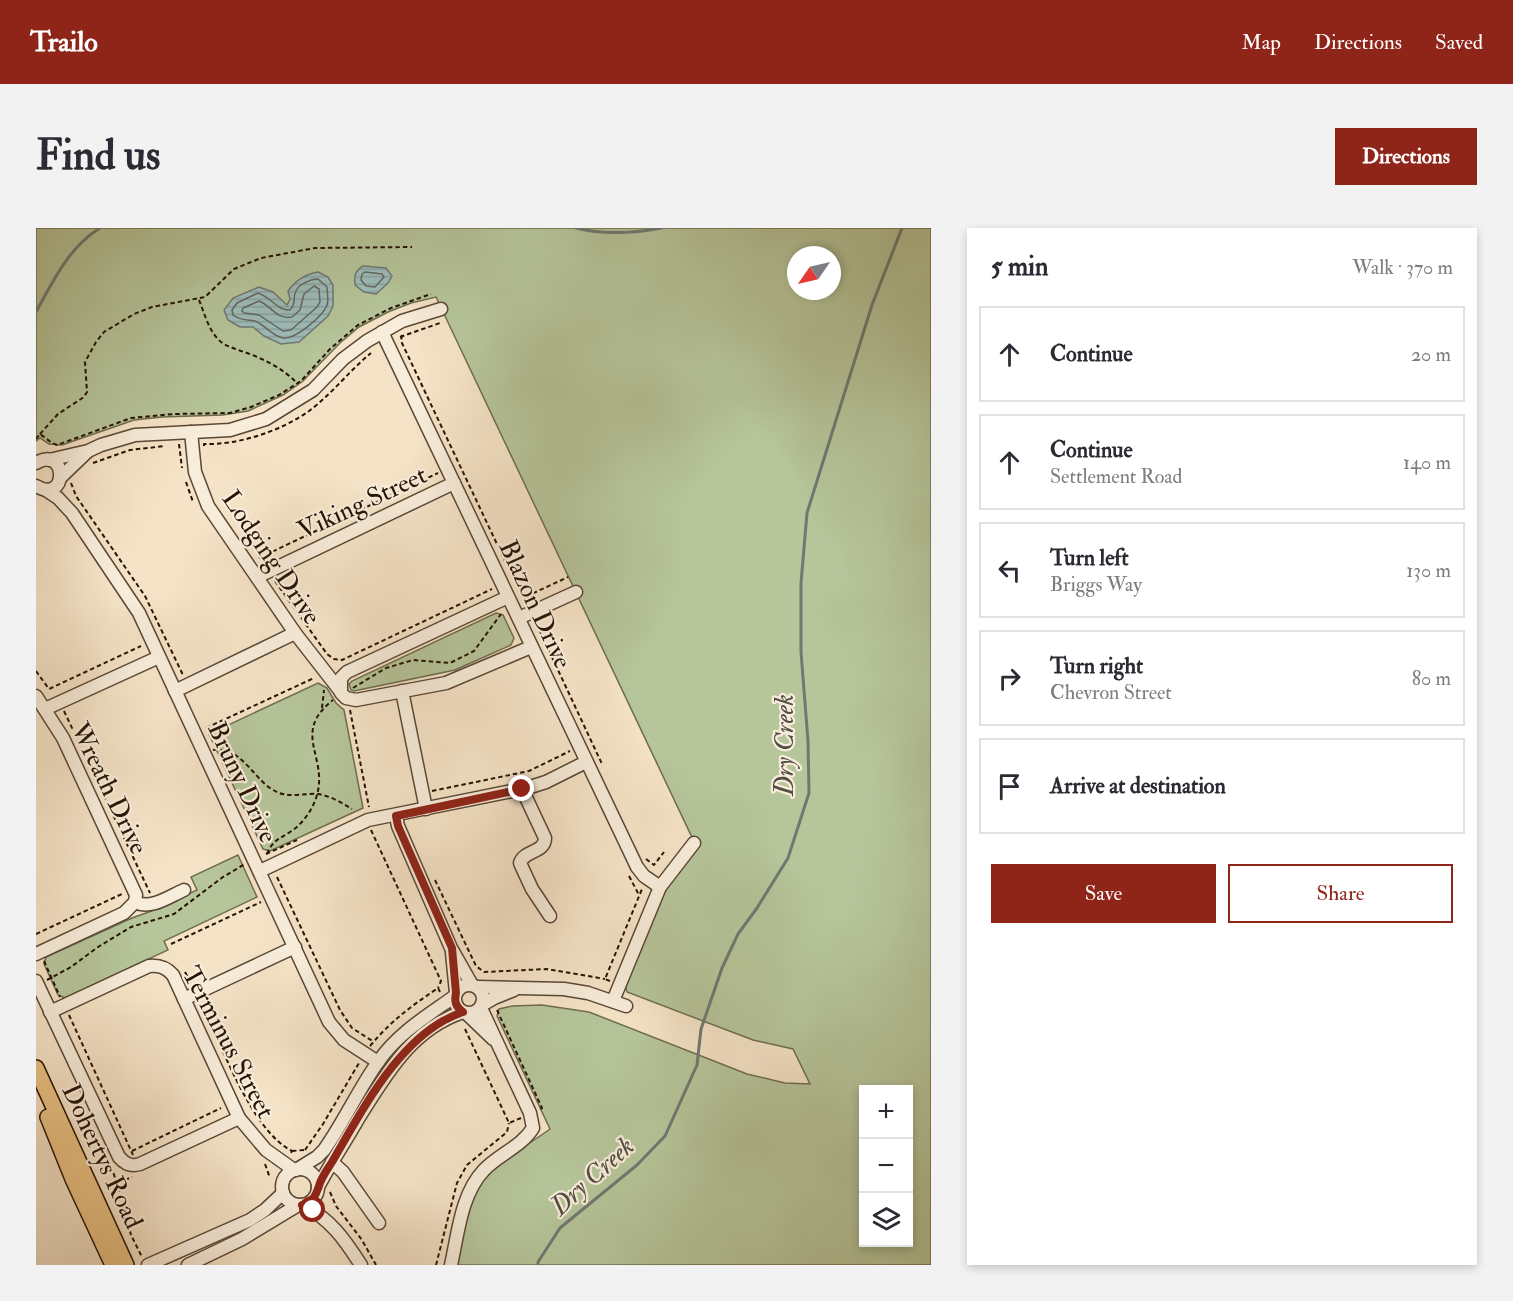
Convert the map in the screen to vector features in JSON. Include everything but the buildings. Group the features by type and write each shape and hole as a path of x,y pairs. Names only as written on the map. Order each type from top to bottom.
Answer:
{"main road":[{"name":"Dohertys Road","path":"36,1068 126,1265"},
{"name":"Dohertys Road","path":"36,1087 73,1179 113,1265"}],"street":[{"path":"36,464 43,460 88,451 135,435 187,440 266,419 313,390 343,359 382,332 397,324 441,309"},
{"name":"Blazon Drive","path":"382,332 638,867 647,878 660,887"},
{"name":"Lodging Drive","path":"187,440 195,472 208,506 262,574 317,672 342,686"},
{"path":"40,489 55,486 88,451"},
{"name":"Bruny Drive","path":"49,460 57,465 72,513"},
{"name":"Viking Street","path":"262,574 454,483"},
{"name":"Bruny Drive","path":"40,489 58,498 72,513 140,613 329,1022 344,1040 378,1062"},
{"path":"519,618 576,591"},
{"path":"342,686 510,601"},
{"path":"175,692 295,633"},
{"path":"317,672 329,672 342,686 346,698 356,699 446,683 531,646"},
{"path":"45,709 159,657"},
{"path":"402,691 426,809"},
{"name":"Wreath Drive","path":"36,696 63,738 133,889 136,896 135,903"},
{"path":"257,865 275,863 368,820 522,789 546,782 586,762"},
{"path":"522,789 546,843 523,856 520,863 532,888 550,916"},
{"path":"396,816 398,826 452,948 474,986 484,997 482,1007 494,1040 530,1113 533,1128 526,1139 484,1169 471,1187 465,1201 451,1265"},
{"path":"613,1001 660,887 694,843"},
{"path":"38,953 124,913 135,903 145,906 184,890"},
{"path":"184,999 295,947"},
{"path":"452,948 456,1005 494,1040"},
{"name":"Terminus Street","path":"50,1011 149,966 156,965 168,970 173,975 184,999 236,1119 266,1150 292,1168"},
{"path":"37,983 119,1157 129,1165 138,1165 236,1119"},
{"path":"146,1261 250,1220 265,1210 283,1190 286,1177 292,1168 317,1158 324,1150 378,1062 409,1029 456,994 463,986 564,989 588,993 626,1006"},
{"path":"188,1265 242,1239 300,1205 312,1201 322,1190 332,1162 380,1085 402,1055 425,1032 453,1015 474,1013 494,998 518,989"},
{"name":"Terminus Street","path":"266,1150 278,1173 283,1190"},
{"path":"332,1162 343,1172 379,1223"},
{"path":"292,1168 311,1173 322,1190 334,1227"},
{"path":"283,1190 289,1201 320,1214 334,1227 361,1265"}],"path":[{"path":"36,439 58,414 84,397 87,392 85,362 96,342 104,333 134,314 152,307 206,297 234,269 261,258 315,248 412,247"},
{"path":"40,434 57,444 131,418 241,410 279,395 297,383 330,349 358,326 391,308 431,294"},
{"path":"198,300 214,335 220,342 231,349 241,351 283,370 297,383"},
{"path":"397,324 402,336 401,341 506,564"},
{"path":"204,456 204,444 237,441 291,422 310,410 378,348"},
{"path":"57,444 63,457"},
{"path":"89,465 130,450 167,446"},
{"path":"438,473 259,558 262,574 327,654 334,659 342,660 492,588"},
{"path":"516,585 521,596 525,597 568,577"},
{"path":"37,983 52,978 131,927 174,914 224,877 257,865 267,854 274,841 296,828 311,810 320,777 311,736 313,725 321,711 342,686 413,660 450,663 474,651 510,601"},
{"path":"538,616 535,624 606,773"},
{"path":"36,671 49,689 143,645"},
{"path":"206,729 317,672"},
{"path":"321,711 325,686"},
{"path":"62,708 77,739"},
{"path":"350,710 369,808"},
{"path":"204,753 215,749 233,753 276,792 317,794 336,800 352,809"},
{"path":"422,792 530,771 570,751"},
{"path":"87,760 154,903"},
{"path":"361,823 363,829 370,827 441,981 438,988"},
{"path":"605,979 647,878 664,852"},
{"path":"646,859 654,865"},
{"path":"275,863 278,868 276,875 339,1010 352,1028 374,1042"},
{"path":"434,878 476,966 484,972 547,969 605,979 620,984"},
{"path":"36,934 145,883"},
{"path":"171,944 261,902"},
{"path":"38,953 52,978 141,1172 118,1184"},
{"path":"184,970 249,1105 284,1147 292,1151 292,1168"},
{"path":"132,1151 225,1106 236,1119"},
{"path":"109,1161 118,1184 131,1234 146,1261"},
{"path":"322,1190 362,1240 376,1265"}],"green space":[{"path":"36,228 931,228 931,1265 457,1265 467,1215 477,1188 501,1163 550,1129 497,1016 499,1009 542,1005 589,1012 747,1074 785,1083 810,1084 793,1049 753,1040 627,992 625,985 659,902 668,886 697,848 436,297 411,303 359,327 303,381 283,395 248,411 223,415 134,420 62,445 49,444 40,438 36,441"},
{"path":"496,613 503,615 514,638 511,645 455,670 351,690 349,684 352,681"},
{"path":"318,683 327,688 336,703 344,710 363,808 270,851 263,849 209,734"},
{"path":"238,855 257,897 164,941 168,950 65,998 58,995 44,964 46,957 197,890 191,877"}],"water":[{"path":"363,266 386,268 392,276 376,294 364,292 355,285 356,274"},
{"path":"318,272 328,277 333,285 333,306 328,316 299,342 281,344 264,336 253,327 240,327 228,320 224,310 233,298 259,287 273,292 287,305 290,299 288,291 294,284 309,274"}],"waterway":[{"path":"36,312 71,255 79,245 100,228"},
{"path":"576,228 597,232 662,228"},
{"name":"Dry Creek","path":"538,1265 560,1228 637,1165 665,1136 697,1065 701,1029 722,968 738,934 788,858 809,793 808,741 801,652 801,583 807,513 872,305 902,228"}],"route":[{"path":"313,1210 302,1205 308,1204 316,1196 326,1173 390,1070 413,1042 425,1032 453,1015 463,1012 456,1005 455,1000 452,948 398,826 396,816 522,789"}]}
